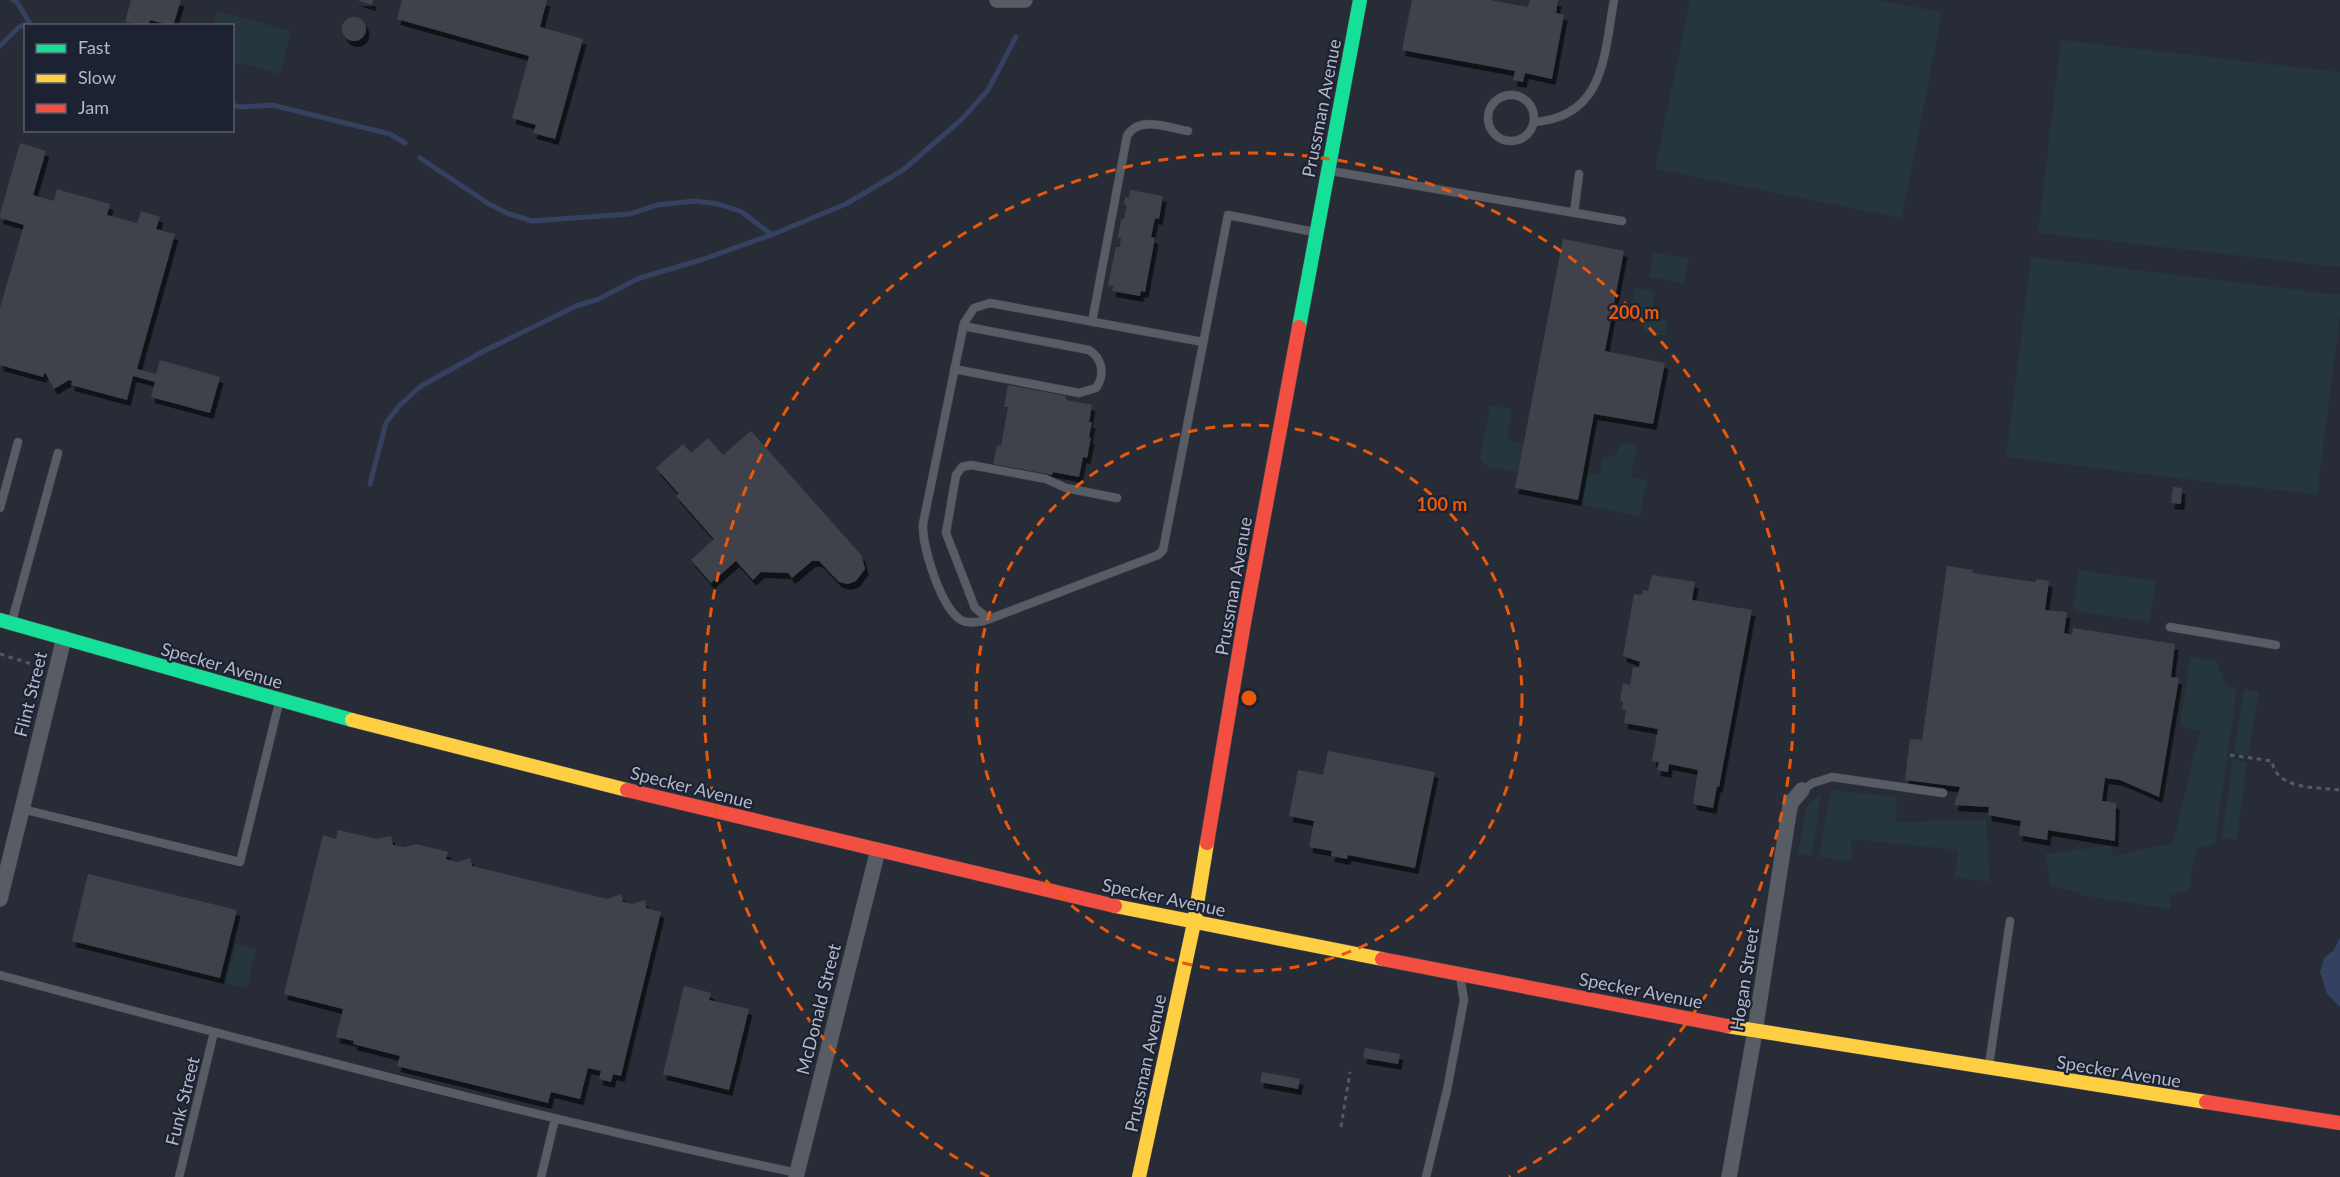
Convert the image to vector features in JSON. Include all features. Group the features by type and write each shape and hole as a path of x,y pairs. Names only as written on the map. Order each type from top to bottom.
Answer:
{"street":[{"path":"997,0 1025,0"},
{"name":"Prussman Avenue","path":"1139,1177 1194,923 1244,623 1360,0"},
{"name":"Specker Avenue","path":"6,621 280,701 604,784 1194,923 1755,1031 2340,1123"},
{"name":"Flint Street","path":"0,899 64,638"},
{"name":"Hogan Street","path":"1729,1177 1755,1031 1789,812 1791,803 1802,790"},
{"name":"McDonald Street","path":"796,1175 878,850"}],"lane":[{"path":"1534,122 1553,119 1571,112 1594,89 1602,68 1614,0"},
{"path":"1514,95 1529,103 1534,113 1534,122 1529,133 1521,139 1506,141 1493,133 1488,124 1488,112 1498,99 1514,95"},
{"path":"1092,321 1130,132 1143,124 1188,131"},
{"path":"1328,171 1622,221"},
{"path":"1574,213 1579,174"},
{"path":"1203,342 990,303 974,308 963,326 923,524 924,544 945,600 953,613 966,622 975,623 989,619 1158,555 1163,550 1228,215 1317,232"},
{"path":"954,369 1079,393 1096,388 1102,378 1100,363 1089,350 963,326"},
{"path":"0,508 18,442"},
{"path":"6,621 58,453"},
{"path":"989,619 975,608 946,533 956,475 962,467 971,465 1046,478 1066,488 1117,498"},
{"path":"2170,627 2276,645"},
{"path":"22,809 240,862 280,701"},
{"path":"1802,790 1823,778 1832,777 1943,793"},
{"path":"1988,1069 2010,921"},
{"path":"1426,1177 1447,1090 1464,1000 1464,989 1459,973"},
{"path":"0,975 362,1071 796,1175"},
{"name":"Funk Street","path":"179,1177 214,1032"},
{"path":"541,1177 555,1119"}],"path":[{"path":"0,654 42,667"},
{"path":"2230,755 2272,761 2277,774 2288,783 2340,790"},
{"path":"1341,1127 1350,1072"}],"shaded area":[{"path":"1690,0 1879,0 1942,12 1902,218 1655,169"},
{"path":"217,11 291,31 280,74 234,62 234,24 213,24"},
{"path":"2061,40 2340,72 2340,267 2038,233"},
{"path":"1654,252 1689,259 1684,283 1649,277"},
{"path":"2031,257 2340,295 2340,316 2317,495 2006,457"},
{"path":"1635,288 1655,292 1651,315 1668,321 1665,336 1643,332 1643,319 1630,315"},
{"path":"1490,405 1512,409 1507,436 1509,441 1524,444 1518,472 1486,466 1480,458"},
{"path":"1622,442 1637,446 1631,477 1647,480 1640,516 1582,505 1587,473 1599,475 1603,457 1615,455"},
{"path":"2079,570 2156,581 2150,622 2073,611"},
{"path":"2190,657 2216,661 2226,686 2237,688 2215,844 2196,849 2189,890 2169,896 2171,909 2085,896 2050,885 2045,854 2112,845 2112,856 2173,843 2200,731 2180,727"},
{"path":"2244,689 2259,692 2248,755 2234,754"},
{"path":"2233,759 2247,763 2237,838 2234,840 2222,838"},
{"path":"1832,790 1897,797 1896,822 1986,819 1990,882 1954,877 1958,850 1851,839 1852,862 1819,857"},
{"path":"1821,793 1812,856 1798,853 1806,809"},
{"path":"236,944 256,949 247,988 225,983"}],"water":[{"path":"2340,937 2340,1007 2327,994 2320,972 2324,958 2334,950"}],"building":[{"path":"131,0 181,0 174,24 150,20 149,24 125,22"},
{"path":"357,0 373,0 372,5"},
{"path":"402,0 547,0 540,27 583,39 555,139 533,133 536,125 512,118 529,56 397,19"},
{"path":"1412,0 1490,0 1528,7 1530,0 1558,0 1556,13 1564,15 1552,79 1525,73 1523,82 1513,80 1515,71 1402,50"},
{"path":"354,17 363,20 366,29 363,38 354,41 345,38 342,29 345,20"},
{"path":"20,143 46,151 33,195 54,201 57,189 110,204 107,215 137,223 141,211 160,217 156,229 175,234 137,369 156,374 160,360 220,377 210,413 151,397 155,382 133,376 127,400 71,385 72,381 69,380 54,389 44,373 43,377 0,365 0,308 24,225 0,218 0,215"},
{"path":"1130,190 1163,196 1159,219 1155,218 1151,237 1155,238 1145,292 1141,291 1140,296 1112,291 1113,286 1108,285 1116,247 1120,247 1121,238 1118,238 1121,219 1124,219 1127,205 1124,205 1125,197 1129,198"},
{"path":"1563,239 1624,251 1605,351 1665,363 1653,424 1594,414 1578,500 1515,488"},
{"path":"1008,385 1066,396 1066,400 1092,405 1089,422 1092,422 1089,437 1091,438 1087,458 1083,457 1079,477 1053,472 1052,475 993,464 997,445 1001,446 1008,407 1004,407"},
{"path":"751,431 862,556 865,569 856,581 848,584 839,582 819,561 812,561 792,578 788,573 761,572 753,580 736,561 711,583 691,560 714,539 676,496 679,494 656,468 683,444 691,453 708,438 723,455"},
{"path":"2173,487 2182,488 2181,504 2171,503"},
{"path":"1947,566 1973,570 1972,573 2036,582 2036,579 2049,581 2045,610 2067,612 2064,633 2072,635 2073,628 2175,644 2171,677 2179,678 2159,797 2120,780 2105,778 2102,801 2116,803 2115,841 2048,830 2047,840 2019,835 2021,821 1988,815 1989,807 1954,805 1960,787 1905,780 1910,739 1922,740"},
{"path":"1652,575 1695,582 1692,600 1752,610 1719,787 1717,786 1713,808 1693,804 1698,770 1669,764 1668,772 1657,770 1659,762 1652,761 1658,729 1624,723 1626,710 1622,709 1623,701 1620,701 1623,683 1630,685 1633,667 1639,668 1640,662 1623,656 1634,594 1642,595 1643,590 1648,591"},
{"path":"1328,751 1435,772 1415,868 1348,855 1347,859 1331,856 1332,851 1309,847 1314,821 1289,816 1298,770 1323,775"},
{"path":"338,830 377,839 391,836 393,845 404,847 416,844 448,852 446,859 457,862 470,858 472,866 607,899 621,894 623,902 632,904 645,900 646,908 661,912 621,1076 613,1074 611,1082 599,1079 601,1071 588,1068 580,1099 551,1092 548,1103 397,1066 400,1056 353,1044 354,1041 336,1037 343,1009 284,994 323,835 336,839"},
{"path":"88,874 237,910 220,978 72,941"},
{"path":"684,986 711,993 709,1000 749,1009 729,1090 663,1074"},
{"path":"1365,1048 1400,1054 1398,1064 1363,1058"},
{"path":"1262,1072 1300,1079 1298,1089 1260,1082"}],"waterway":[{"path":"13,0 17,2 30,24"},
{"path":"0,46 24,25"},
{"path":"370,484 386,423 399,406 421,386 484,351 576,306 599,299 637,279 704,259 846,204 903,170 961,120 988,90 1016,37"},
{"path":"234,105 272,105 390,134 405,143"},
{"path":"420,158 489,204 509,214 532,221 630,214 657,205 695,201 718,204 742,212 772,235"}],"traffic: fast":[{"path":"1299,327 1360,0"},
{"path":"0,620 352,720"}],"traffic: slow":[{"path":"352,720 627,790"},
{"path":"1139,1177 1194,923 1207,843"},
{"path":"1115,906 1382,959"},
{"path":"1727,1026 2206,1102"}],"traffic: jam":[{"path":"1207,843 1244,623 1299,327"},
{"path":"627,790 1115,906"},
{"path":"1382,959 1727,1026"},
{"path":"2206,1102 2340,1123"}]}
